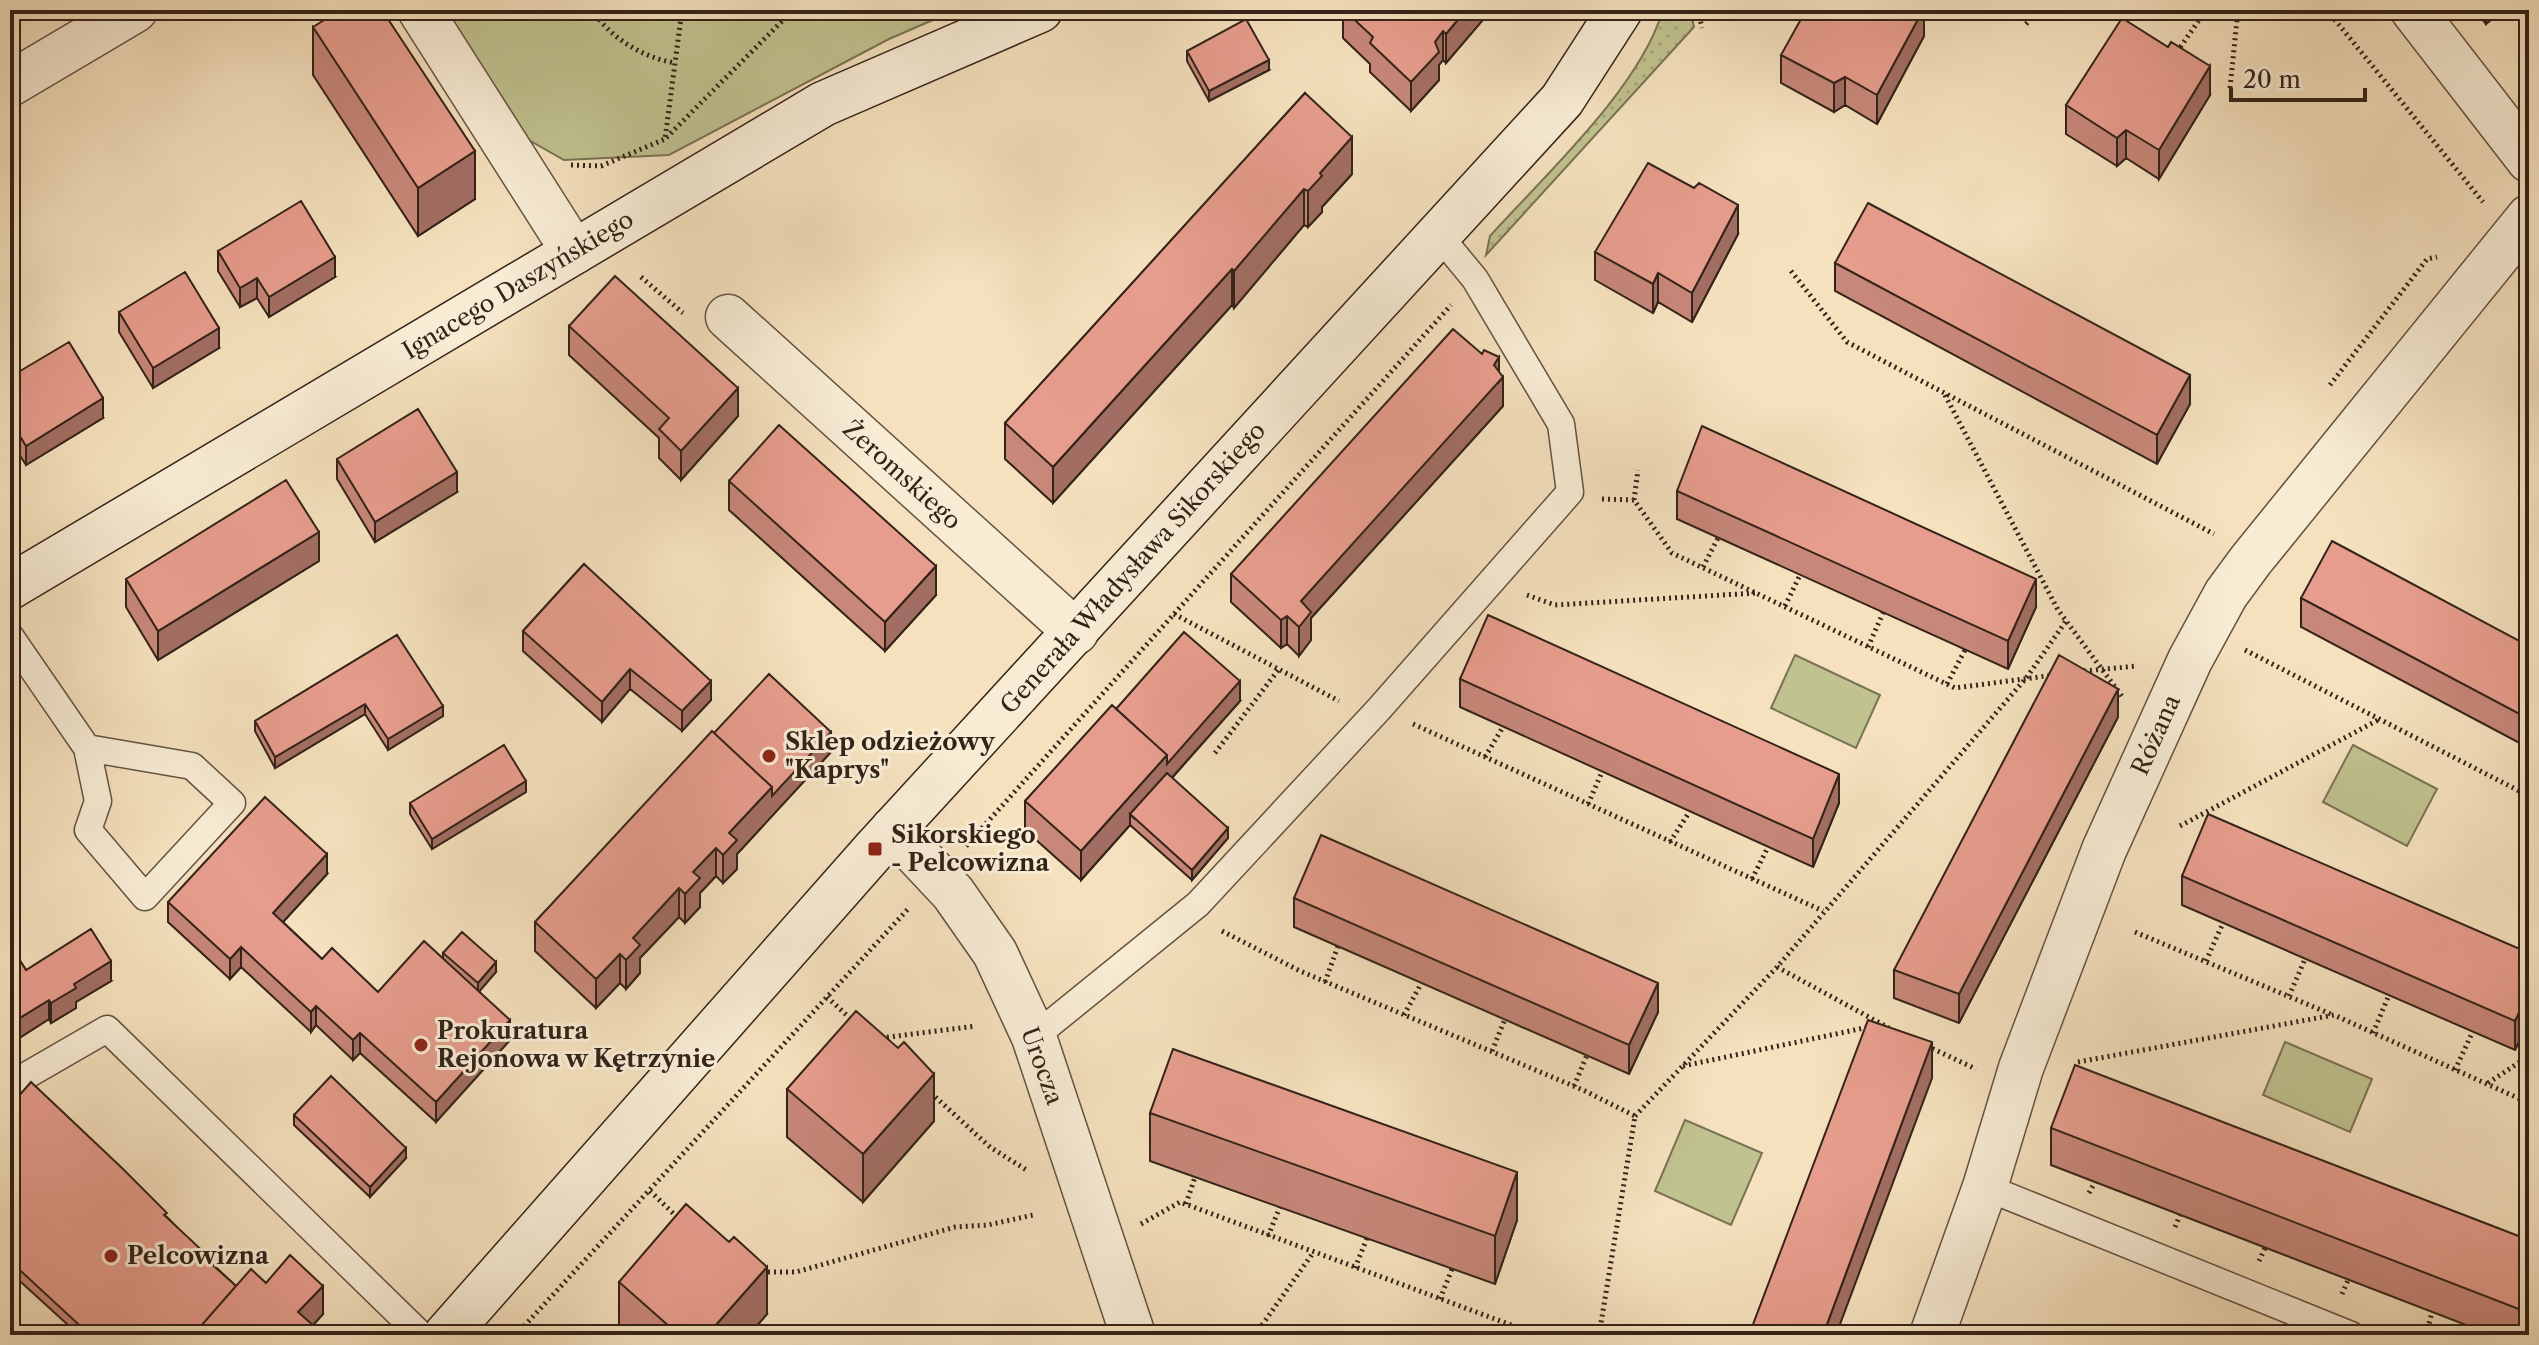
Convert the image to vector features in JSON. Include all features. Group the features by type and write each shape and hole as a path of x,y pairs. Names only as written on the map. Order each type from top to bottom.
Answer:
{"street":[{"path":"10,84 135,10"},
{"path":"420,10 574,252"},
{"name":"Ignacego Daszyńskiego","path":"10,587 823,104 1040,10"},
{"name":"Generała Władysława Sikorskiego","path":"446,1335 893,829 1562,100 1620,10"},
{"path":"2413,10 2529,160"},
{"name":"Różana","path":"1932,1335 1985,1187 2021,1068 2104,850 2190,660 2226,594 2509,213"},
{"name":"Żeromskiego","path":"728,317 1076,632"},
{"name":"Urocza","path":"893,829 939,877 995,953 1034,1037 1133,1335"}],"lane":[{"path":"1034,1037 1198,904 1375,713 1570,492 1561,424 1475,279 1437,233"},
{"path":"10,636 87,748 98,801 88,830 145,897 232,803 192,766 87,748"},
{"path":"10,1085 107,1029 421,1335"},
{"path":"1985,1187 2351,1335"}],"path":[{"path":"592,10 602,25 630,46 652,59 675,63"},
{"path":"665,139 682,10"},
{"path":"561,164 601,166 665,139 793,10"},
{"path":"1698,10 1702,28"},
{"path":"2026,24 2039,10"},
{"path":"2176,53 2206,10"},
{"path":"2230,88 2238,10"},
{"path":"2327,10 2509,213"},
{"path":"2323,394 2427,259 2440,256"},
{"path":"1791,271 1847,342 2211,532"},
{"path":"517,1335 939,877 1475,279"},
{"path":"1944,394 2066,621 2128,705"},
{"path":"1638,470 1634,500 1672,553 1955,688 2057,674"},
{"path":"1570,492 1597,499 1634,500"},
{"path":"1703,567 1718,538"},
{"path":"1785,606 1800,575"},
{"path":"1515,591 1555,605 1757,593"},
{"path":"1868,647 1883,613"},
{"path":"1174,614 1279,669 1375,713 1485,757 1823,911"},
{"path":"1599,1335 1635,1116 1777,967 2027,677 2066,621"},
{"path":"2237,646 2529,796"},
{"path":"1947,684 1965,650"},
{"path":"2073,673 2149,664"},
{"path":"1215,753 1279,669"},
{"path":"2180,826 2379,719"},
{"path":"1485,757 1503,727"},
{"path":"1588,804 1602,772"},
{"path":"1670,842 1690,811"},
{"path":"1752,879 1768,847"},
{"path":"2206,961 2223,923"},
{"path":"1208,925 1325,982 1574,1086 1635,1116"},
{"path":"2135,932 2334,1015 2529,1103"},
{"path":"1325,982 1338,946"},
{"path":"2289,996 2305,959"},
{"path":"1777,967 1895,1030"},
{"path":"1404,1015 1422,982"},
{"path":"2373,1033 2389,995"},
{"path":"827,997 861,1028"},
{"path":"2078,1062 2334,1015"},
{"path":"1492,1051 1505,1019"},
{"path":"1682,1067 1882,1024"},
{"path":"884,1050 872,1039 976,1026"},
{"path":"2455,1070 2473,1031"},
{"path":"1922,1043 1989,1075"},
{"path":"1574,1086 1587,1055"},
{"path":"2487,1084 2529,1056"},
{"path":"919,1082 990,1147 1028,1171"},
{"path":"1186,1204 1195,1177"},
{"path":"650,1191 688,1226"},
{"path":"1134,1228 1180,1202 1538,1335"},
{"path":"1268,1236 1280,1207"},
{"path":"754,1272 796,1272 955,1227 988,1225 1033,1215"},
{"path":"1355,1268 1367,1238"},
{"path":"1255,1335 1313,1253"},
{"path":"1440,1299 1452,1269"},
{"path":"2426,1335 2432,1312"}],"green space":[{"path":"441,10 956,10 889,39 669,155 564,160 527,139"},
{"path":"1663,10 1690,10 1694,27 1486,255 1490,236 1563,158 1634,70"},
{"path":"1795,655 1880,695 1856,748 1771,708"},
{"path":"2353,745 2437,789 2407,846 2323,802"},
{"path":"2285,1042 2372,1079 2350,1132 2263,1095"},
{"path":"1685,1120 1762,1153 1731,1225 1655,1191"}],"building":[{"path":"340,10 382,10 475,151 418,188 313,27"},
{"path":"1344,10 1466,10 1446,34 1443,31 1435,42 1439,52 1411,82 1370,43 1373,37"},
{"path":"1806,10 1923,10 1877,95 1845,77 1834,83 1781,55"},
{"path":"2122,18 2168,47 2171,42 2210,66 2159,150 2126,130 2117,138 2066,105"},
{"path":"1246,19 1269,60 1209,91 1187,51"},
{"path":"1305,93 1352,137 1320,173 1322,176 1308,191 1304,189 1234,271 1232,269 1053,467 1005,423"},
{"path":"1648,163 1694,188 1699,183 1738,205 1692,293 1658,273 1653,284 1595,252"},
{"path":"301,201 335,257 269,297 257,278 240,288 218,251"},
{"path":"1868,203 2190,375 2157,435 1835,263"},
{"path":"185,272 219,328 153,368 119,312"},
{"path":"615,276 738,388 681,451 659,429 669,418 569,326"},
{"path":"1453,329 1482,354 1484,350 1499,357 1494,365 1503,377 1301,601 1311,612 1299,627 1287,616 1281,620 1231,574"},
{"path":"69,342 103,398 26,446 10,420 10,377"},
{"path":"418,409 457,472 375,522 337,459"},
{"path":"779,425 936,566 885,622 729,481"},
{"path":"1702,426 2036,579 2008,641 1677,491"},
{"path":"286,480 319,532 158,631 126,579"},
{"path":"2332,541 2529,646 2529,719 2301,598"},
{"path":"584,564 711,681 682,711 630,669 602,702 523,631"},
{"path":"1488,615 1839,774 1813,839 1460,679"},
{"path":"1184,632 1240,681 1167,764 1167,755 1116,709"},
{"path":"397,635 443,706 388,739 365,704 275,757 255,721"},
{"path":"2059,655 2118,689 1959,994 1894,970"},
{"name":"Sklep odzieżowy \"Kaprys\"","path":"769,674 831,732 772,796 772,787 714,733"},
{"path":"1112,705 1167,755 1081,851 1025,801"},
{"path":"712,731 772,787 729,833 737,840 723,855 716,848 693,872 700,878 685,894 679,888 633,938 640,945 626,960 620,954 596,979 535,922"},
{"path":"504,745 526,781 432,839 410,803"},
{"path":"1167,773 1228,828 1192,870 1130,814"},
{"path":"265,797 327,854 273,913 322,959 332,948 378,992 424,941 510,1020 436,1102 360,1033 353,1040 316,1006 311,1012 241,947 230,959 168,902"},
{"path":"2208,814 2529,953 2529,991 2515,1021 2182,876"},
{"path":"1321,835 1658,983 1629,1045 1294,898"},
{"path":"10,854 16,865 10,868"},
{"path":"91,929 111,961 74,984 76,988 10,1024 10,945 26,970"},
{"path":"462,932 496,962 478,983 443,953"},
{"path":"856,1011 898,1048 904,1042 934,1074 863,1154 787,1089"},
{"path":"1868,1020 1932,1042 1823,1335 1749,1335"},
{"path":"1173,1049 1517,1172 1495,1236 1150,1113"},
{"path":"2075,1065 2529,1240 2529,1313 2051,1128"},
{"path":"331,1076 406,1148 370,1187 294,1115"},
{"path":"31,1082 122,1168 167,1213 164,1215 208,1256 205,1258 236,1286 193,1335 90,1335 10,1261 10,1106"},
{"path":"686,1204 729,1242 734,1237 767,1267 707,1335 679,1335 619,1282"},
{"path":"290,1255 323,1286 298,1312 315,1327 307,1335 193,1335 251,1269 266,1283"}],"place":[{"name":"Sklep odzieżowy \"Kaprys\"","path":"769,756"},
{"name":"Sikorskiego - Pelcowizna","path":"875,849"},
{"name":"Prokuratura Rejonowa w Kętrzynie","path":"421,1045"},
{"name":"Pelcowizna","path":"111,1256"}]}
